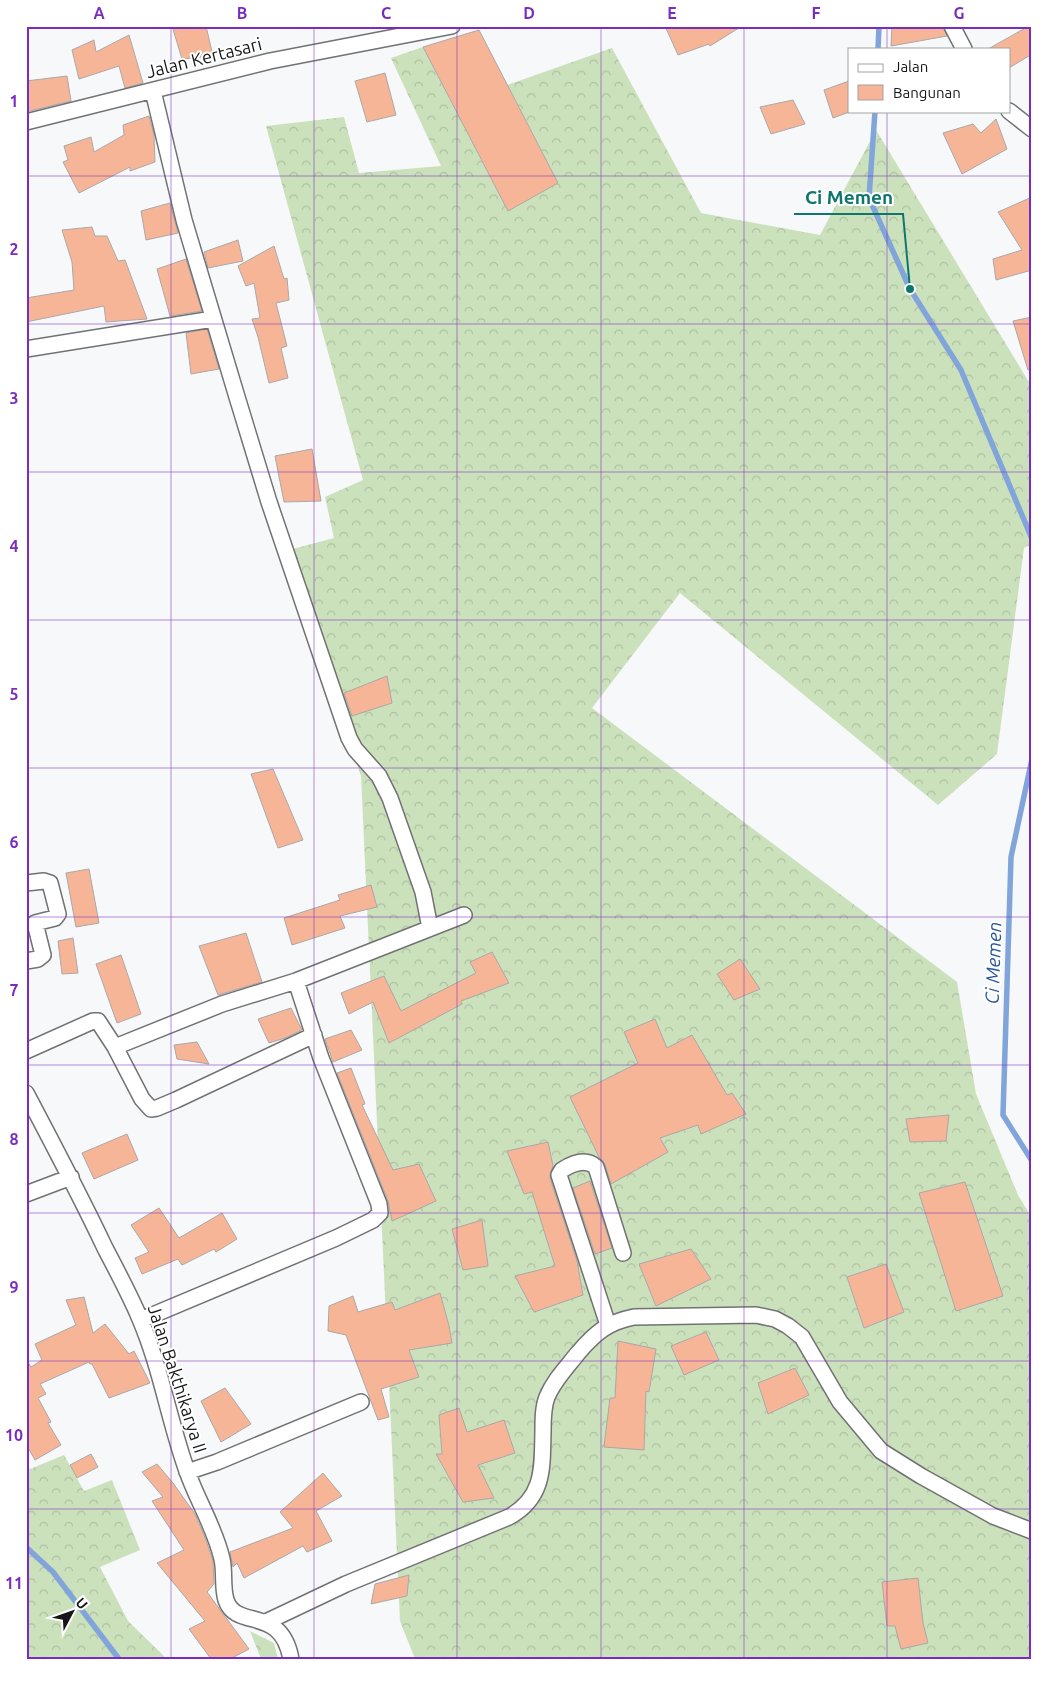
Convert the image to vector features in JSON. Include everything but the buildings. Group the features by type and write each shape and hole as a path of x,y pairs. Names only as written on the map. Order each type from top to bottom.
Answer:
{"street":[{"name":"Jalan Kertasari","path":"26,122 270,60 349,47 452,26"},
{"path":"952,26 963,48"},
{"path":"153,91 184,220 269,502 349,738 355,749 378,776 390,798 424,892 430,928"},
{"path":"1010,112 1032,129"},
{"path":"26,349 213,319"},
{"path":"26,883 44,881 50,883 58,914 55,918 35,923 43,955 38,959 26,961"},
{"path":"115,1046 222,1004 296,981 464,915"},
{"path":"140,1320 336,1238 380,1215 380,1204 314,1034 296,981"},
{"path":"26,1051 93,1021 98,1021 115,1046 142,1100 151,1108 157,1108 314,1034"},
{"name":"Jalan Bakthikarya II","path":"26,1092 71,1177 140,1320 162,1382 187,1472 211,1526 222,1559 228,1603 234,1612 266,1622 281,1632 288,1645 291,1659"},
{"path":"608,1325 559,1175 562,1170 583,1161 591,1163 596,1167 623,1253"},
{"path":"26,1194 71,1177"},
{"path":"266,1622 346,1584 503,1520 522,1510 537,1488 542,1468 543,1416 546,1397 563,1371 598,1331 608,1325 634,1317 756,1315 774,1319 788,1326 802,1337 840,1402 882,1451 921,1476 993,1516 1032,1531"},
{"path":"187,1472 217,1462 361,1402"}],"green space":[{"path":"423,47 508,211 558,183 507,85 612,48 701,213 820,235 876,130 1032,387 1032,544 1024,548 997,754 938,805 680,593 592,708 957,982 976,1094 1018,1195 1032,1218 1032,1659 415,1659 400,1621 361,776 289,550 334,538 325,497 363,480 266,126 344,117 359,173 441,166 391,58"},
{"path":"64,1455 84,1491 112,1480 140,1550 100,1567 128,1621 167,1659 26,1659 26,1463 30,1469"},
{"path":"250,1631 274,1643 278,1659 261,1659"}],"waterway":[{"name":"Ci Memen","path":"878,48 879,26"},
{"name":"Ci Memen","path":"875,112 869,198 910,289 961,370 1032,539"},
{"name":"Ci Memen","path":"1032,759 1011,857 1003,1115 1032,1161"},
{"path":"26,1547 53,1572 119,1659"}],"place":[{"name":"Ci Memen","path":"910,289"}]}
